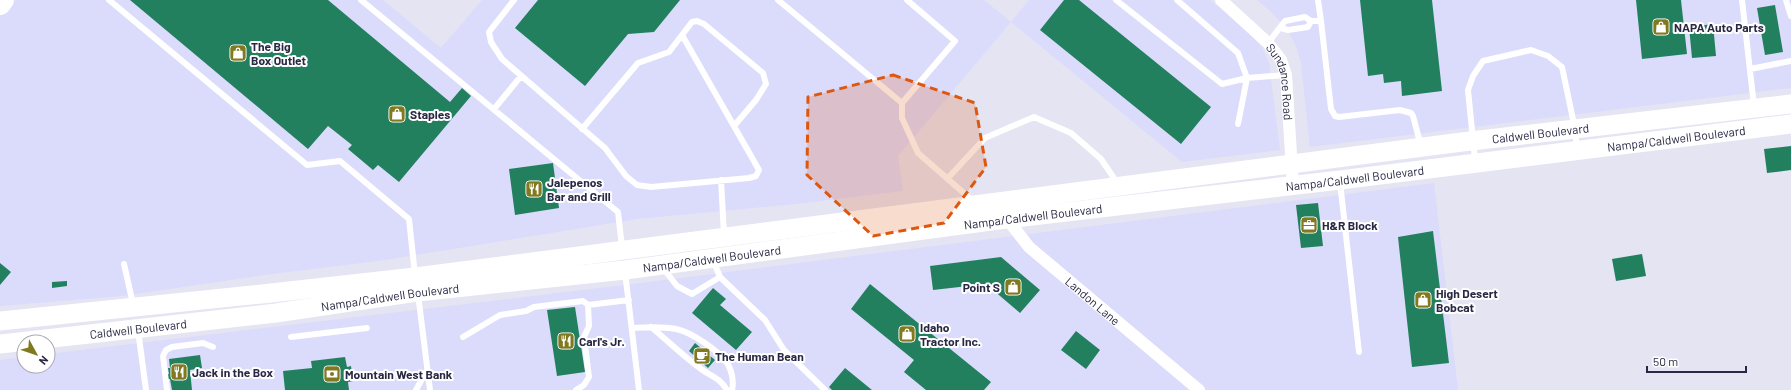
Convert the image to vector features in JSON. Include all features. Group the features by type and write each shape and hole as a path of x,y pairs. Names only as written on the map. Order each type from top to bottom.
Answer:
{"highway":[{"path":"0,4 3,0"}],"main road":[{"name":"Caldwell Boulevard","path":"1291,164 1575,129 1620,135 1754,108 1791,104"},
{"name":"Nampa/Caldwell Boulevard","path":"624,260 661,265 1006,219 1577,151 1620,135 1791,124"},
{"name":"Nampa/Caldwell Boulevard","path":"271,293 416,284 624,260 724,236 1291,164"},
{"name":"Nampa/Caldwell Boulevard","path":"276,312 416,284"},
{"name":"Caldwell Boulevard","path":"0,321 271,293"},
{"name":"Caldwell Boulevard","path":"0,344 276,312"}],"street":[{"name":"Sundance Road","path":"1221,0 1268,43 1281,60 1286,75 1293,186"},
{"name":"Landon Lane","path":"999,201 1006,219 1029,247 1199,390"}],"lane":[{"path":"109,0 306,165 340,161 409,219 430,390"},
{"path":"361,0 618,212 639,390"},
{"path":"514,0 489,32 491,42 502,60 605,148 626,176 636,185 651,187 756,176 759,170 682,35"},
{"path":"778,0 902,103"},
{"path":"907,0 955,41 902,103 902,118 918,153 976,204"},
{"path":"1116,0 1222,84 1247,78 1286,75"},
{"path":"1177,0 1238,52 1247,78 1238,124"},
{"path":"1318,0 1331,109 1335,116 1339,117 1400,110 1406,111 1413,116 1421,148"},
{"path":"1742,0 1754,108"},
{"path":"1786,0 1791,16"},
{"path":"1268,43 1285,22 1305,17 1311,21 1321,21"},
{"path":"582,129 638,63 669,52 692,22 697,21 704,24 763,73 766,84 756,100 734,126"},
{"path":"1281,28 1288,30 1308,27 1311,21"},
{"path":"1475,164 1468,90 1473,76 1483,61 1531,50 1548,56 1562,67 1575,129 1577,151"},
{"path":"1750,69 1791,61"},
{"path":"494,109 521,76"},
{"path":"948,178 985,138 1034,117 1071,133 1102,159 1119,186"},
{"path":"721,180 724,236"},
{"path":"1340,180 1359,352"},
{"path":"713,258 720,277 766,320 784,350 824,390"},
{"path":"124,264 134,308"},
{"path":"661,265 677,286 692,294 720,277"},
{"path":"463,336 500,315 526,311 534,306 583,300 588,305 590,326 584,337 589,377 584,385 576,390"},
{"path":"588,305 629,300"},
{"path":"632,328 651,327 674,329 699,338 727,362 730,368 733,384 732,390"},
{"path":"651,327 702,370 716,377 722,382 727,390"},
{"path":"138,328 146,390"},
{"path":"291,337 367,328"},
{"path":"167,390 163,356 166,350 172,347 203,343 213,347"},
{"path":"416,390 427,370"}],"highlighted area":[{"path":"893,75 975,103 986,167 944,223 873,236 807,175 808,97"}],"shaded area":[{"path":"0,0 383,0 441,48 482,0 984,0 1011,22 898,156 903,191 795,204 637,219 385,260 264,275 122,296 0,306"},
{"path":"1029,0 1210,0 1251,34 1262,48 1269,63 1280,150 1182,162 1011,22"},
{"path":"1257,0 1791,0 1791,88 1310,147 1301,63 1296,46 1285,26"},
{"path":"1434,183 1458,390 0,390 0,360 16,358 16,374 56,374 56,353 649,282"}],"building":[{"path":"130,0 328,0 450,102 462,88 471,96 399,182 378,165 373,170 348,149 352,145 328,126 308,149"},
{"path":"538,0 680,0 654,32 628,34 585,86 515,28"},
{"path":"1064,0 1079,0 1211,107 1181,144 1040,30"},
{"path":"1360,0 1432,0 1442,91 1402,96 1401,81 1384,83 1383,74 1368,76"},
{"name":"NAPA Auto Parts","path":"1636,0 1681,0 1687,54 1642,59"},
{"path":"1775,5 1783,52 1765,55 1757,8"},
{"path":"1713,24 1716,56 1692,58 1689,27"},
{"path":"1791,146 1791,170 1767,173 1764,149"},
{"name":"Jalepenos Bar and Grill","path":"553,163 559,208 515,215 509,169"},
{"name":"H&R Block","path":"1318,203 1323,246 1301,248 1296,205"},
{"name":"High Desert Bobcat","path":"1433,231 1449,363 1412,367 1398,237"},
{"path":"1642,254 1646,276 1616,281 1612,259"},
{"name":"Point S","path":"1001,257 1040,290 1020,313 986,284 933,290 930,266"},
{"path":"0,263 11,272 0,285"},
{"path":"67,281 67,286 52,288 52,282"},
{"name":"Idaho Tractor Inc.","path":"870,284 991,382 984,390 926,390 904,372 914,360 851,309"},
{"path":"713,288 726,299 720,305 752,332 736,350 692,313"},
{"name":"Carl's Jr.","path":"575,307 585,372 557,376 547,310"},
{"path":"1076,331 1100,350 1086,369 1061,350"},
{"name":"The Human Bean","path":"695,343 715,360 708,368 689,351"},
{"name":"Jack in the Box","path":"200,355 202,368 190,370 192,390 172,390 170,379 167,379 167,374 169,374 168,368 170,368 169,359"},
{"name":"Mountain West Bank","path":"345,357 347,367 351,366 353,381 348,382 349,390 285,390 283,371 312,368 311,361"},
{"path":"845,368 872,390 832,390 829,387"}],"place":[{"name":"NAPA Auto Parts","path":"1661,27"},
{"name":"The Big Box Outlet","path":"238,53"},
{"name":"Staples","path":"397,114"},
{"name":"Jalepenos Bar and Grill","path":"534,189"},
{"name":"H&R Block","path":"1309,225"},
{"name":"Point S","path":"1013,287"},
{"name":"High Desert Bobcat","path":"1423,300"},
{"name":"Idaho Tractor Inc.","path":"907,334"},
{"name":"Carl's Jr.","path":"566,341"},
{"name":"The Human Bean","path":"702,356"},
{"name":"Jack in the Box","path":"179,372"},
{"name":"Mountain West Bank","path":"332,374"}]}
